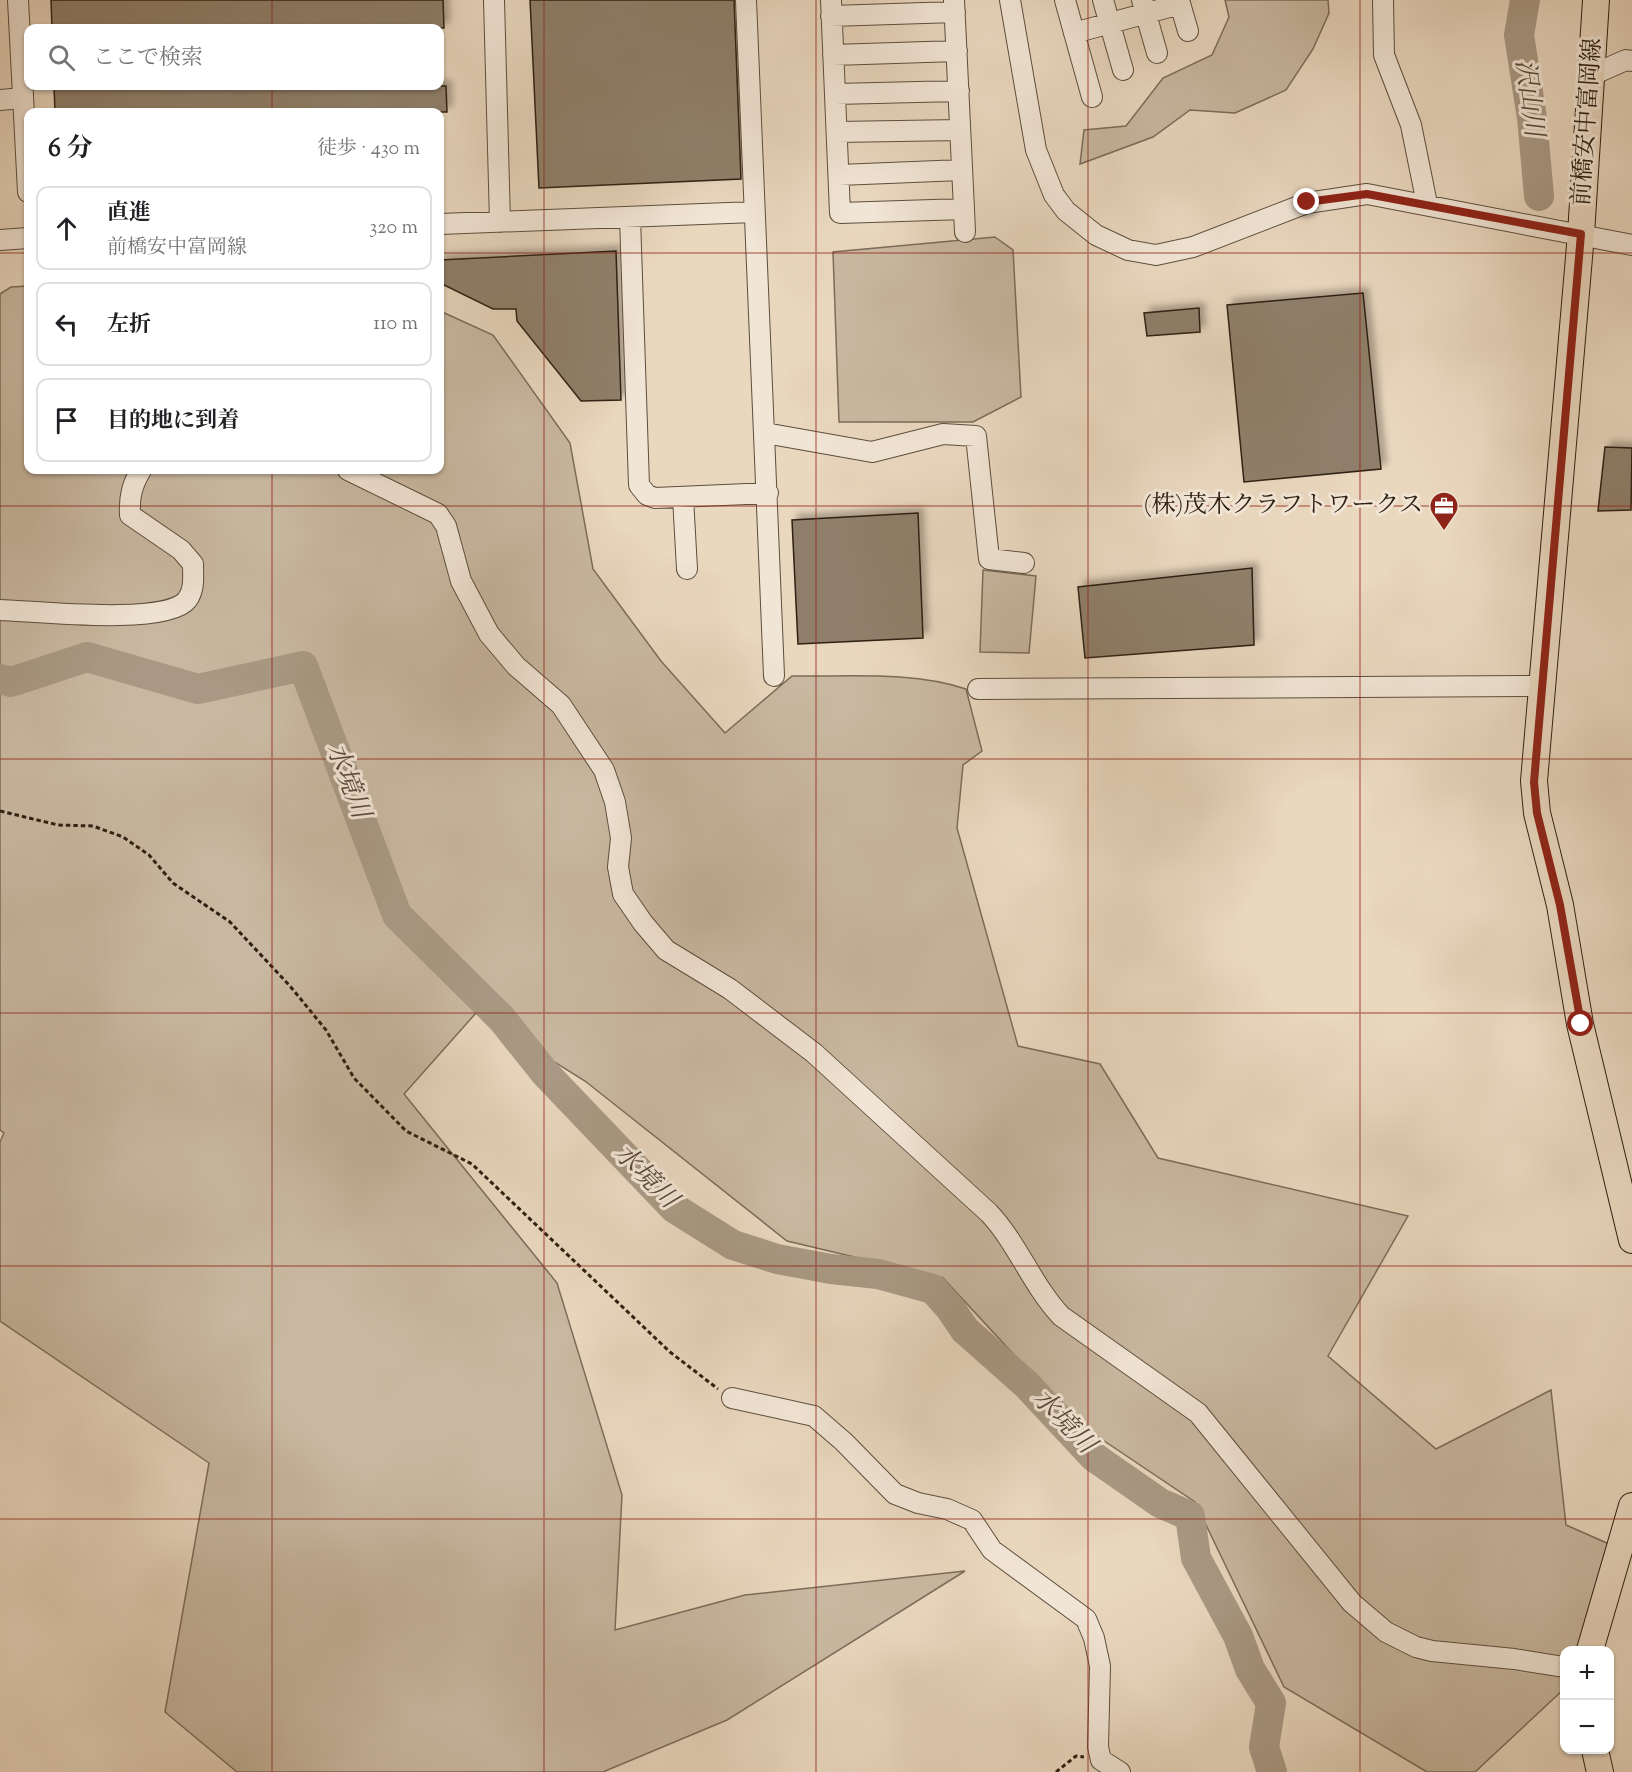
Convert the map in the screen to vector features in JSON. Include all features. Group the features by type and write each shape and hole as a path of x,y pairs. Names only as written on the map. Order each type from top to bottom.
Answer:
{"main road":[{"name":"前橋安中富岡線","path":"1596,0 1581,234 1543,686 1535,751 1537,813 1560,905 1581,1024 1631,1231"},
{"path":"1591,1646 1632,1506"},
{"path":"1596,1754 1600,1772"}],"street":[{"path":"18,0 24,117"},
{"path":"494,0 500,222"},
{"path":"746,0 774,676"},
{"path":"1010,0 1027,106 1039,159 1054,195 1066,211 1096,235 1128,250 1156,255 1193,247 1307,202 1367,194 1632,245"},
{"path":"1065,0 1092,97"},
{"path":"1103,0 1123,70"},
{"path":"1383,0 1384,55 1412,125 1427,204"},
{"path":"1074,33 1110,23 1143,7 1180,2 1188,31"},
{"path":"964,209 840,213 831,8 955,6 960,129 964,209 965,232"},
{"path":"1143,7 1157,53"},
{"path":"833,55 957,51"},
{"path":"1592,75 1626,60 1632,61"},
{"path":"835,94 959,91"},
{"path":"0,99 23,98"},
{"path":"837,132 960,129"},
{"path":"838,175 962,170"},
{"path":"444,224 754,212"},
{"path":"630,218 639,485 646,495 655,498 768,493"},
{"path":"0,240 24,238"},
{"path":"765,433 872,452 943,434 976,436 989,559 1024,563"},
{"path":"0,610 102,615 145,614 170,610 186,601 194,586 193,564 181,550 130,515 129,500 133,484 139,474"},
{"path":"356,474 438,514 446,526 461,581 489,634 516,666 561,705 604,770 615,802 621,838 618,867 623,894 666,950 730,989 814,1053 989,1213 1004,1229 1044,1297 1061,1316 1198,1413 1352,1603 1386,1632 1416,1647 1432,1651 1514,1659 1560,1666"},
{"path":"683,497 687,569"},
{"path":"978,689 1543,686"},
{"path":"732,1398 814,1416 844,1442 895,1494 918,1503 947,1509 972,1520 992,1550 1086,1619 1094,1638 1100,1666 1098,1747 1101,1758 1120,1772"}],"path":[{"path":"0,812 58,825 93,826 123,837 149,855 173,883 230,922 283,978 326,1030 354,1078 406,1131 472,1164 670,1352 732,1398"},
{"path":"1056,1772 1076,1756 1101,1758"}],"shaded area":[{"path":"1225,0 1328,0 1329,13 1313,49 1286,90 1235,113 1190,110 1153,137 1080,164 1084,130 1126,126 1163,78 1212,55 1229,17"},
{"path":"995,237 1013,250 1021,397 973,422 839,422 833,252"},
{"path":"24,286 24,474 444,474 444,313 493,335 570,443 593,569 661,661 725,733 792,676 902,677 945,683 966,689 982,751 963,765 957,828 1018,1046 1100,1064 1158,1158 1408,1216 1328,1356 1436,1449 1551,1390 1566,1525 1609,1544 1581,1646 1560,1646 1560,1693 1475,1772 1427,1772 1284,1687 1195,1502 1076,1422 943,1278 787,1241 585,1081 476,1013 404,1094 557,1283 622,1495 615,1630 745,1595 965,1571 727,1720 603,1772 237,1772 165,1712 209,1463 0,1321 0,1142 4,1133 0,1130 0,294 11,287"},
{"path":"983,570 1036,576 1029,653 980,652"}],"building":[{"path":"51,0 443,0 444,24 52,24"},
{"path":"530,0 734,0 741,179 539,188"},
{"path":"446,86 447,112 444,112 444,108 55,108 54,90 444,90"},
{"path":"616,251 621,400 581,401 517,321 516,309 493,309 444,285 444,260"},
{"path":"1363,293 1381,469 1244,482 1227,305"},
{"path":"1199,308 1200,332 1147,336 1144,313"},
{"path":"1605,447 1632,448 1631,510 1598,511"},
{"path":"918,513 923,638 798,644 792,520"},
{"path":"1252,568 1254,645 1085,658 1078,587"}],"waterway":[{"name":"沢山川","path":"1525,0 1519,35 1532,118 1539,196"},
{"name":"水境川","path":"0,679 11,682 87,657 198,689 303,666 397,915 502,1019 545,1073 674,1208 733,1245 777,1259 831,1269 878,1274 933,1289 965,1330 1027,1385 1094,1457 1160,1503 1190,1516 1196,1558 1238,1636 1250,1669 1271,1703 1264,1747 1272,1772"}],"place":[{"name":"(株)茂木クラフトワークス","path":"1444,532"}],"route":[{"path":"1307,202 1367,194 1581,234 1534,782 1537,813 1560,905 1581,1024"}]}
